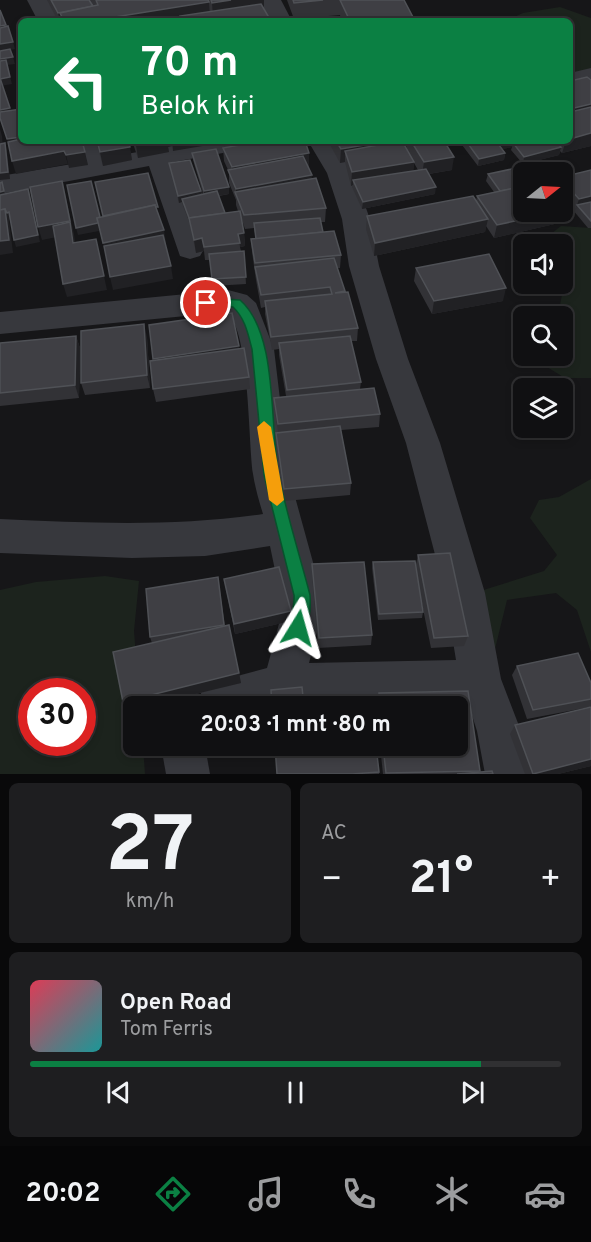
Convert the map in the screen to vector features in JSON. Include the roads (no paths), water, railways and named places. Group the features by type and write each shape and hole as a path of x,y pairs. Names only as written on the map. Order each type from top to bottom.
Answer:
{"street":[{"path":"38,0 47,18"},
{"path":"270,0 279,18"},
{"path":"573,79 591,75"},
{"path":"92,144 99,169"},
{"path":"0,185 229,144"},
{"path":"323,144 340,173 356,219 364,266 392,359 423,443 438,504 465,593 480,679 499,731 507,774"},
{"path":"158,157 182,217 190,249"},
{"path":"0,323 228,301 236,303 245,311 258,349 271,475 303,609 283,685"},
{"path":"0,536 132,541 205,539 285,527"},
{"path":"241,696 283,685 391,680 429,683 480,679"},
{"path":"185,756 188,774"}]}
